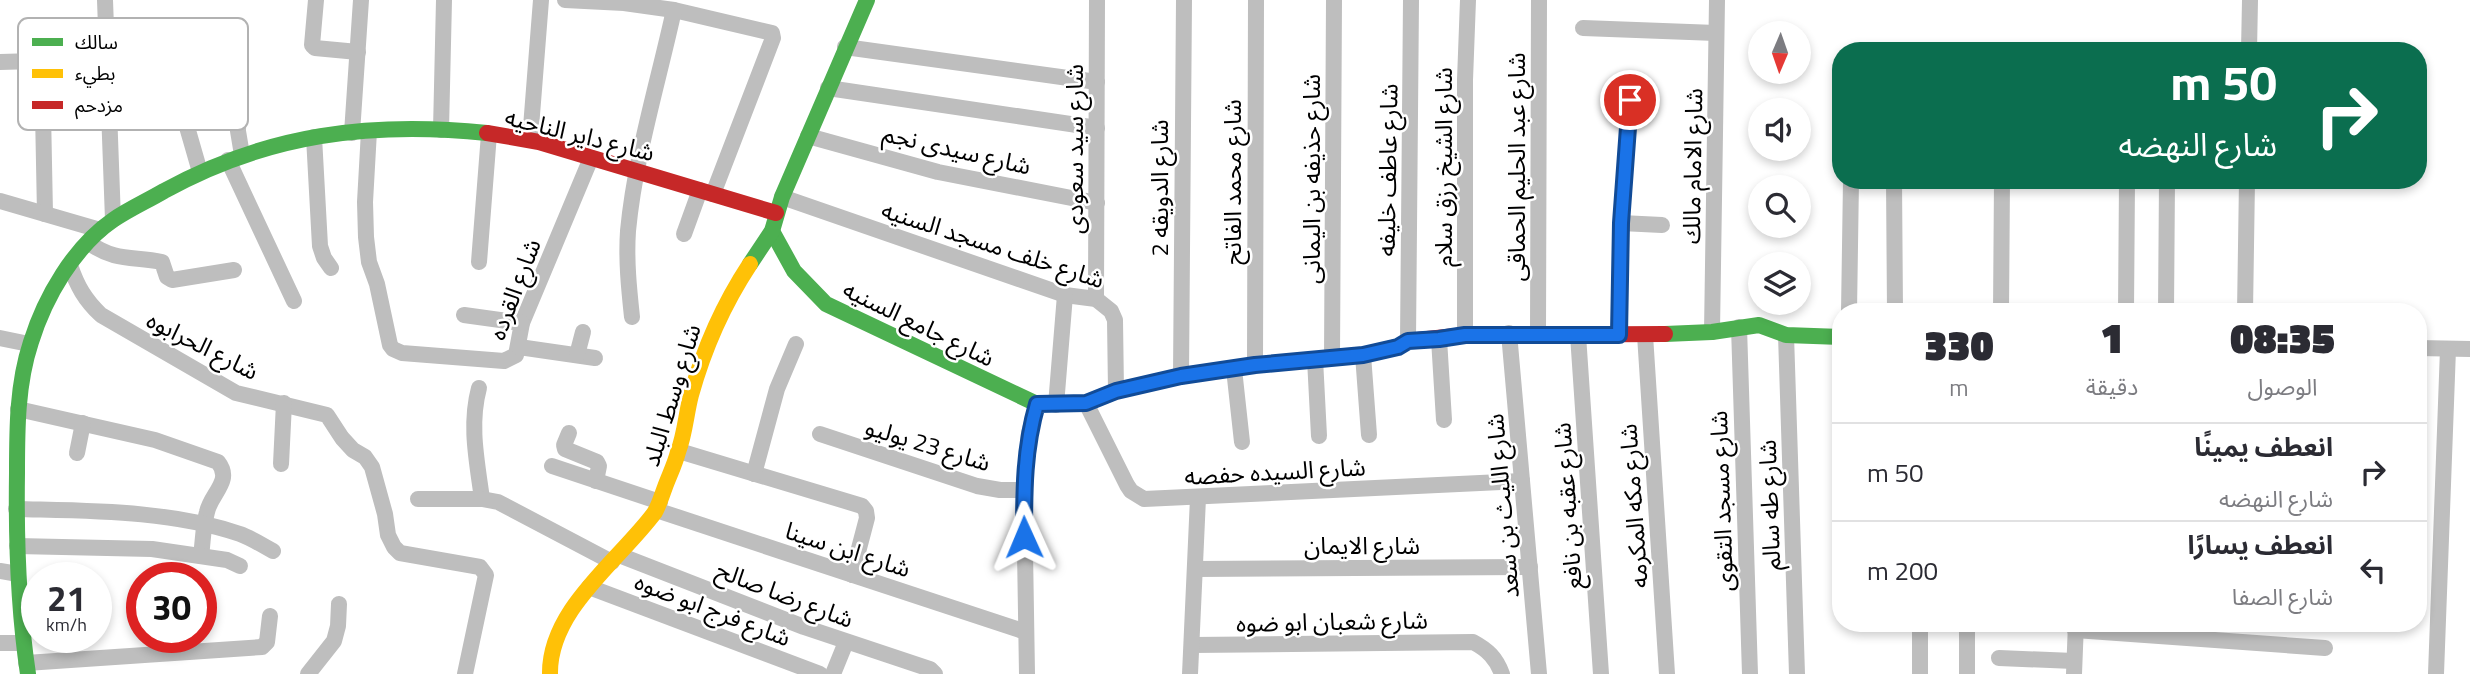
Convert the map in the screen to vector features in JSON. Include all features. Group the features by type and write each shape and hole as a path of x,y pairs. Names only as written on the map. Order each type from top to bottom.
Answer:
{"street":[{"path":"105,0 106,18"},
{"path":"317,0 312,45 358,52"},
{"path":"352,132 361,0"},
{"path":"441,130 444,0"},
{"path":"530,140 541,0"},
{"path":"565,0 624,3 674,10 768,31 773,36 706,192 684,234"},
{"name":"شارع وسط البلد","path":"550,674 556,641 569,613 658,506 679,451 691,396 709,340 735,287 772,231 782,197 867,0"},
{"name":"شارع الدويقه 2","path":"1181,376 1184,0"},
{"name":"شارع محمد الفاتح","path":"1255,365 1256,0"},
{"name":"شارع حذيفه بن اليمانى","path":"1332,358 1334,0"},
{"name":"شارع عاطف خليفه","path":"1408,341 1411,0"},
{"name":"شارع الشيخ رزق سلام","path":"1465,335 1468,0"},
{"name":"شارع عبد الحليم الحماقى","path":"1538,334 1539,0"},
{"name":"شارع الامام مالك","path":"1712,332 1717,0"},
{"path":"2249,42 2250,0"},
{"name":"شارع سيد سعودى","path":"1093,1 1097,82 1097,299"},
{"path":"632,317 628,230 637,171 674,10"},
{"path":"1583,28 1716,33"},
{"path":"845,47 1097,82"},
{"path":"0,62 18,62"},
{"path":"828,88 1097,128"},
{"path":"1619,335 1621,223 1630,100"},
{"path":"44,130 45,214"},
{"path":"0,201 45,214 107,225 107,130"},
{"path":"188,130 200,172"},
{"path":"238,130 235,157 294,301"},
{"name":"شارع داير الناحيه","path":"21,626 16,509 18,409 29,344 40,317 70,265 89,243 107,225 200,172 235,157 314,138 352,132 441,130 530,140 776,213"},
{"name":"شارع القرده","path":"369,131 365,202 369,262 377,284 390,345 402,353 504,361 516,355 522,323 591,158"},
{"path":"479,262 489,134"},
{"name":"شارع سيدى نجم","path":"808,136 938,172 1097,202"},
{"path":"314,138 320,246 331,268"},
{"path":"1849,303 1851,189"},
{"path":"1894,189 1895,303"},
{"path":"2001,303 2002,189"},
{"path":"2126,303 2127,189"},
{"path":"2166,303 2167,189"},
{"path":"2245,303 2247,189"},
{"name":"شارع خلف مسجد السنيه","path":"782,197 1065,295 1097,299 1111,311 1115,320 1116,391"},
{"path":"1621,223 1662,225"},
{"name":"شارع جامع السنيه","path":"772,231 785,260 797,276 826,304 1037,404"},
{"path":"89,243 102,253 117,258 162,262 166,267 167,277 172,280 234,270"},
{"name":"شارع الحرابوه","path":"70,265 86,302 101,315 236,393 327,415 342,438 368,460 372,467 388,535 400,553 480,567 484,570 486,575 465,674"},
{"path":"1056,405 1065,295"},
{"path":"464,315 522,323"},
{"path":"1027,674 1024,490 1029,432 1037,404 1086,403 1116,391 1181,376 1255,365 1363,355 1398,347 1408,341 1465,335 1644,335 1712,332 1759,325 1786,335 1832,337"},
{"name":"شارع مسجد التقوى","path":"1739,327 1750,674"},
{"path":"577,355 583,332"},
{"name":"شارع الليث بن سعد","path":"1509,333 1539,674"},
{"name":"شارع عقبه بن نافع","path":"1578,335 1601,674"},
{"name":"شارع مكه المكرمه","path":"1644,335 1667,674"},
{"name":"شارع طه سالم","path":"1786,335 1797,674"},
{"path":"0,338 29,344"},
{"path":"1439,339 1444,420"},
{"path":"754,474 777,389 796,344"},
{"path":"519,347 595,358"},
{"path":"2427,348 2470,349"},
{"path":"2436,674 2448,349"},
{"path":"1363,355 1368,435"},
{"path":"1315,359 1319,436"},
{"path":"1234,369 1241,442"},
{"path":"480,388 474,408 473,428 482,499"},
{"path":"281,464 284,403"},
{"name":"شارع السيده حفصه","path":"1086,403 1131,491 1152,501 1522,481"},
{"path":"18,409 155,440 218,462 223,468 223,480 207,511 201,556"},
{"path":"77,453 83,423"},
{"path":"569,433 565,449 597,462 599,466 596,481"},
{"name":"شارع 23 يوليو","path":"820,434 977,486 1024,490"},
{"path":"679,451 859,504 864,508 867,518 852,575"},
{"name":"شارع ابن سينا","path":"552,467 852,575 1026,632"},
{"path":"0,487 17,489"},
{"path":"1190,674 1198,498"},
{"name":"شارع رضا صالح","path":"418,499 482,499 510,508 615,558 846,642 930,669 935,674"},
{"path":"16,509 97,511 164,518 241,535 273,551"},
{"path":"17,546 152,549 227,560 240,566"},
{"name":"شارع الايمان","path":"1195,569 1530,567"},
{"path":"0,571 18,574"},
{"name":"شارع فرج ابو ضوه","path":"589,587 820,674"},
{"path":"308,674 334,640 339,604"},
{"path":"27,668 262,647 267,642 270,616"},
{"path":"1920,632 1920,674"},
{"path":"1967,632 1967,674"},
{"path":"1998,658 2074,668 2076,632"},
{"path":"2144,632 2325,648"},
{"path":"833,674 846,642"},
{"name":"شارع شعبان ابو ضوه","path":"1192,645 1473,642 1486,649 1495,659 1502,674"},
{"path":"0,643 21,643"}],"traffic: fast":[{"path":"750,264 772,231 782,197 867,0"},
{"path":"28,674 17,548 20,390 26,358 44,308 63,274 86,244 113,220 164,191 242,156 281,144 361,131 402,129 487,133"},
{"path":"772,231 794,271 826,304 1037,404 1086,403 1116,391 1181,376 1255,365 1363,355 1400,346"},
{"path":"1665,334 1712,332 1759,325 1786,335 1832,337"}],"traffic: slow":[{"path":"550,674 553,650 561,628 574,607 655,512 674,465 691,395 708,344 731,295 750,264"}],"traffic: jam":[{"path":"487,133 539,142 776,213"},
{"path":"1400,346 1408,341 1465,335 1665,334"}],"route":[{"path":"1024,537 1025,461 1037,404 1086,403 1116,391 1181,376 1255,365 1363,355 1398,347 1408,341 1509,333 1619,335 1623,178 1630,100"}]}
